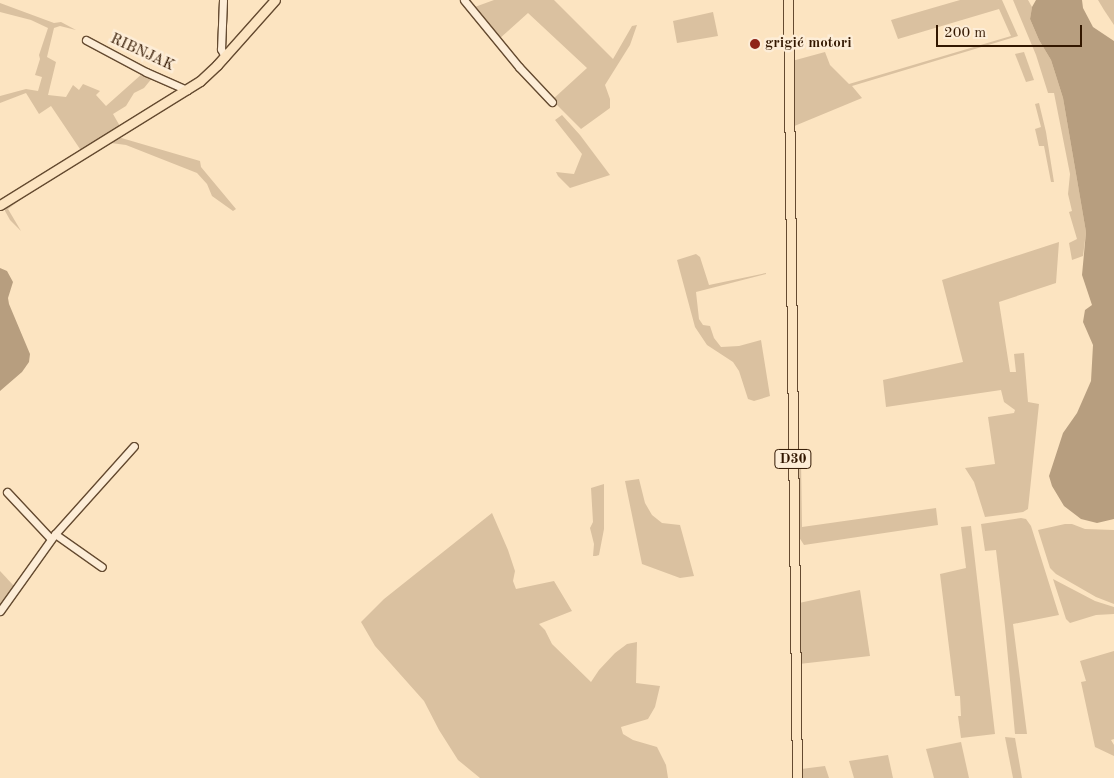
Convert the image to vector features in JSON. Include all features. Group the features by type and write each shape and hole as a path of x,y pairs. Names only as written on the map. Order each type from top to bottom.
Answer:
{"main road":[{"path":"0,205 187,90 208,75 275,0"},
{"name":"D30","path":"788,0 796,778"}],"street":[{"path":"223,0 221,48 225,57"},
{"path":"464,0 513,60 552,102"},
{"name":"RIBNJAK","path":"86,40 139,69 187,90"},
{"path":"0,611 53,536 134,446"},
{"path":"7,492 53,536 102,567"}],"shaded area":[{"path":"494,0 554,0 613,59 632,26 637,25 630,45 605,85 610,99 610,108 581,129 552,100 587,68 528,13 499,39 472,8"},
{"path":"960,0 1002,0 1018,36 852,86 862,98 792,127 792,61 825,52 830,65 849,84 1011,36 999,9 898,39 891,20"},
{"path":"1013,0 1028,0 1032,7 1030,19 1039,40 1051,60 1063,98 1086,232 1083,256 1072,260 1069,243 1077,239 1069,212 1072,211 1068,194 1070,174 1054,93 1048,93 1036,55"},
{"path":"1036,0 1082,0 1083,8 1093,27 1114,41 1114,519 1097,523 1081,519 1064,506 1052,486 1049,476 1063,433 1077,413 1091,381 1093,345 1083,322 1085,310 1092,305 1082,275 1086,232 1063,98 1051,60 1039,40 1030,19 1032,7"},
{"path":"1098,0 1114,0 1114,25 1104,10"},
{"path":"0,3 54,23 61,22 76,30 60,26 54,28 47,57 56,62 48,95 66,97 73,85 79,90 83,84 100,91 96,95 106,106 143,73 153,77 144,88 134,93 126,106 113,114 121,128 82,152 51,106 39,114 26,93 0,103 0,96 26,89 38,91 42,77 35,75 48,28 31,20 0,12"},
{"path":"713,12 718,36 677,43 673,21"},
{"path":"1024,52 1034,80 1026,82 1015,54"},
{"path":"1039,103 1054,182 1051,182 1044,146 1039,146 1035,129 1041,127 1035,104"},
{"path":"562,115 580,135 610,175 570,188 558,176 556,172 574,174 582,154 555,120"},
{"path":"136,124 138,127 118,137 200,161 201,167 236,209 233,211 212,196 207,184 197,173 126,145 111,143 36,188 8,209 21,231 10,220 5,211 5,206"},
{"path":"1059,242 1056,283 999,302 1010,372 1016,372 1014,354 1024,353 1028,402 1039,404 1028,509 1023,512 985,517 974,482 965,468 995,464 988,417 1014,413 1015,410 1004,402 1001,390 886,407 883,380 963,362 942,280"},
{"path":"696,254 700,257 709,285 766,273 696,292 699,319 703,325 710,326 714,338 721,347 739,346 761,340 770,396 754,401 748,399 739,371 733,362 707,345 695,327 677,260"},
{"path":"0,268 7,271 13,282 8,298 9,304 30,354 29,362 22,372 0,391"},
{"path":"801,460 802,527 936,508 938,525 804,545 797,534 797,461"},
{"path":"639,479 645,503 652,515 662,523 680,525 694,576 680,578 642,564 625,481"},
{"path":"604,484 604,529 599,555 593,556 594,544 590,528 593,522 591,488"},
{"path":"492,513 515,571 513,581 516,589 554,581 572,611 539,624 545,630 552,644 591,682 615,653 627,644 637,642 636,683 660,686 655,707 648,719 621,727 623,734 633,740 657,747 666,765 668,778 480,778 458,760 424,701 375,646 361,622 384,599"},
{"path":"1021,518 1026,519 1031,526 1059,615 1013,624 1027,734 1015,734 996,550 985,551 981,524"},
{"path":"1072,524 1085,529 1114,530 1114,604 1096,597 1056,574 1050,568 1038,530"},
{"path":"971,526 995,734 961,738 958,716 961,716 960,696 955,696 940,574 966,568 961,527"},
{"path":"0,571 14,586 1,605 0,605"},
{"path":"1053,579 1095,601 1114,607 1114,614 1096,615 1070,623 1066,619"},
{"path":"860,590 870,656 799,664 799,603"},
{"path":"1114,651 1114,739 1111,740 1114,745 1114,756 1095,747 1081,682 1086,681 1080,661"},
{"path":"1005,737 1015,738 1022,778 1013,778"},
{"path":"961,742 969,778 934,778 926,749"},
{"path":"888,755 893,778 854,778 849,761"},
{"path":"825,766 829,778 801,778 801,769"}],"place":[{"name":"grigić motori","path":"755,44"}]}
